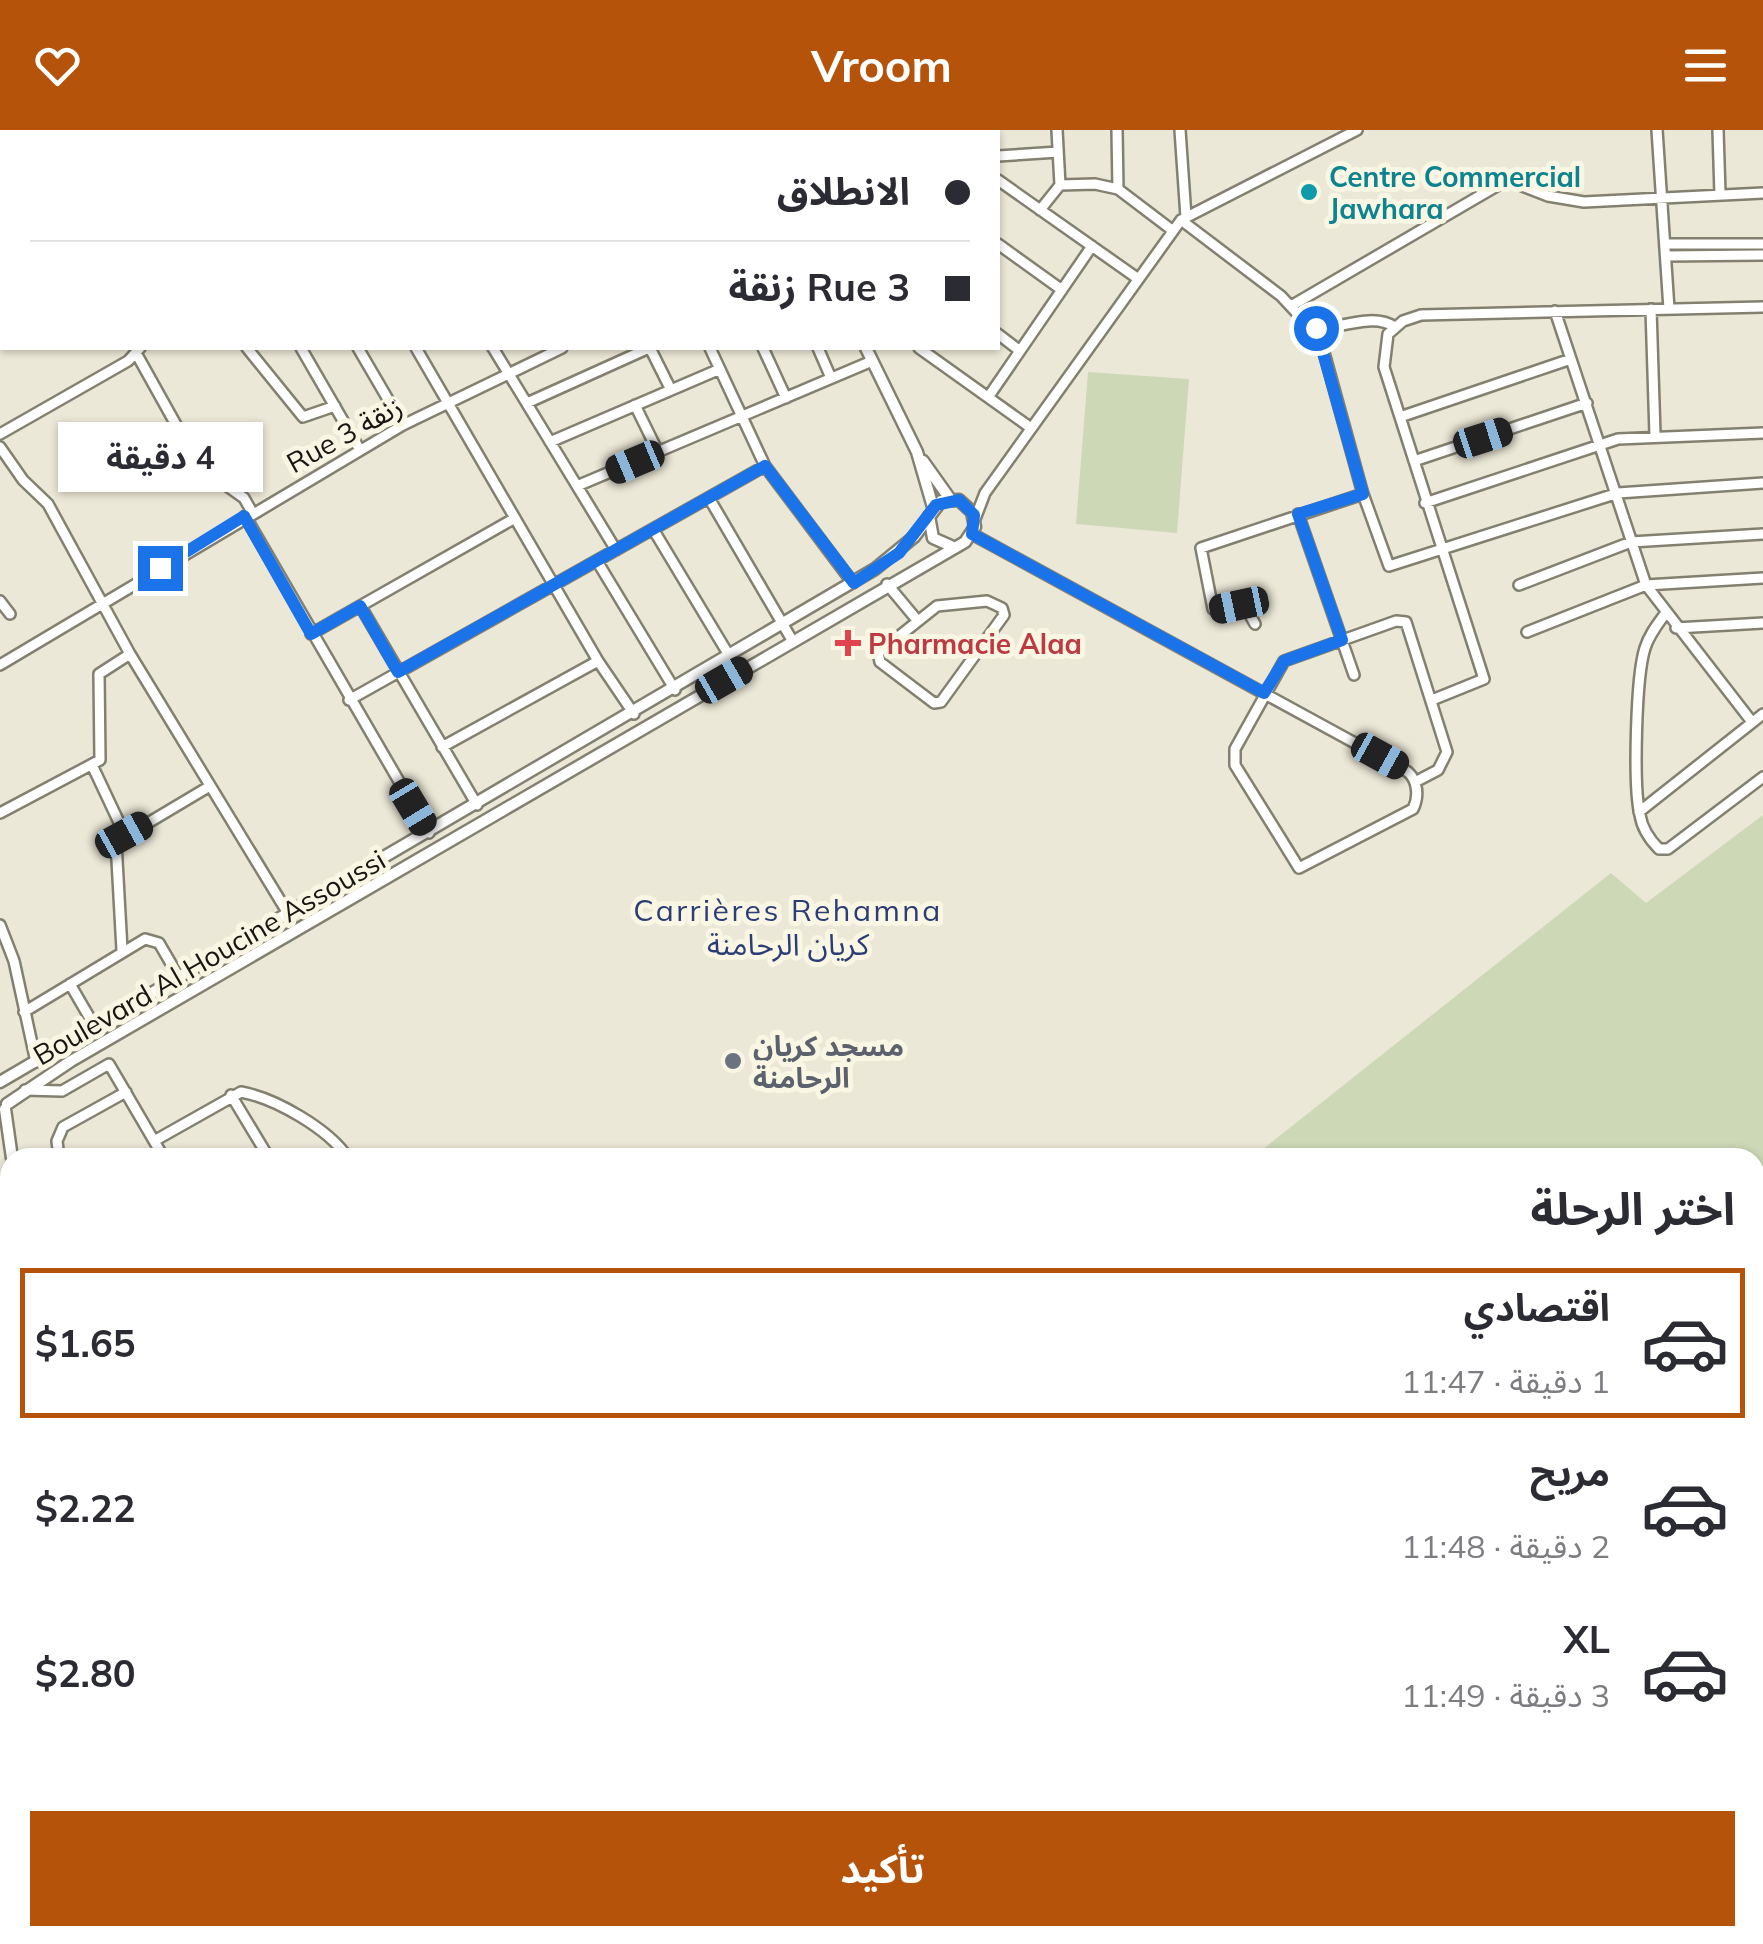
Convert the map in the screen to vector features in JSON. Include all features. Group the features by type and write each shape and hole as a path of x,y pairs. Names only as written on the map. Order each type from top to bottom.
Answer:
{"street":[{"path":"1040,210 1060,185 1058,130"},
{"path":"1118,130 1118,189"},
{"path":"1180,130 1183,219 1291,306 1304,322 1316,328 1378,320 1395,326"},
{"path":"972,534 984,493 1172,230 1183,219 1358,130"},
{"path":"1657,130 1669,309"},
{"path":"1718,130 1720,194"},
{"path":"1000,156 1058,152"},
{"path":"1291,306 1507,180 1570,201 1763,193"},
{"path":"1000,181 1137,278"},
{"path":"1060,185 1095,184 1118,189 1172,230"},
{"path":"1665,250 1763,244"},
{"path":"1000,245 1062,290"},
{"path":"989,396 1092,246"},
{"path":"1665,250 1763,255"},
{"path":"1432,700 1484,679 1425,503 1383,358 1384,342 1395,326 1421,315 1763,307"},
{"path":"1652,309 1655,435"},
{"path":"1555,310 1646,585 1752,722"},
{"path":"1316,328 1363,494 1388,566 1618,494 1664,487 1763,483"},
{"path":"1000,335 1020,350"},
{"path":"0,434 138,350 198,466 244,498 248,514 311,634 429,833"},
{"path":"248,350 302,417 336,406"},
{"path":"301,350 360,450"},
{"path":"359,350 403,425"},
{"path":"417,350 598,661 634,714"},
{"path":"494,350 616,550"},
{"name":"Rue 3 زنقة","path":"0,665 403,425 549,350"},
{"path":"527,404 646,350"},
{"path":"651,350 671,390"},
{"path":"711,350 765,466 854,583"},
{"path":"764,350 786,398"},
{"path":"819,350 831,378"},
{"path":"867,350 916,452 931,511 933,538 952,546 972,534"},
{"path":"922,350 1031,428"},
{"path":"1400,417 1571,359"},
{"path":"577,486 872,361"},
{"path":"550,442 720,369"},
{"path":"1414,461 1587,403"},
{"path":"636,405 658,452"},
{"path":"1425,503 1601,444 1655,435 1763,433"},
{"path":"0,447 23,480 48,504 130,654 289,915"},
{"path":"916,452 974,519"},
{"path":"349,700 765,466"},
{"path":"931,511 984,493"},
{"path":"1254,624 1244,604 1213,609 1201,548 1363,494"},
{"path":"709,498 792,640"},
{"name":"Boulevard Al Houcine Assoussi","path":"0,1084 854,583 899,553 931,511"},
{"path":"1298,514 1354,675"},
{"path":"311,634 516,518"},
{"path":"653,529 730,657"},
{"path":"972,534 1264,693 1408,772 1416,782 1413,809 1306,868 1294,866 1234,760 1264,693 1284,661 1396,620 1406,622 1432,700 1446,759 1438,770 1416,782"},
{"path":"1519,584 1632,542 1763,534"},
{"name":"Boulevard Al Houcine Assoussi","path":"4,1110 26,1090 952,546"},
{"path":"597,560 674,690"},
{"path":"1527,632 1646,585 1763,578"},
{"path":"887,584 917,620"},
{"path":"987,601 1004,612 938,704 878,658 917,620 942,604 987,601"},
{"path":"0,602 10,614"},
{"path":"360,606 477,805"},
{"path":"1665,614 1650,636 1642,662 1639,812 1653,843 1668,849 1763,777"},
{"path":"1676,628 1763,623"},
{"path":"0,813 92,765 102,754 100,674 130,654"},
{"path":"442,747 598,661"},
{"path":"1639,812 1763,714"},
{"path":"92,765 124,835"},
{"path":"122,950 115,847 124,835 210,786"},
{"path":"0,925 36,1062"},
{"path":"24,1012 142,940 157,941 180,979"},
{"path":"70,984 95,1027"},
{"path":"26,1090 62,1090 108,1064 158,1148"},
{"path":"0,1084 10,1148"},
{"path":"58,1148 62,1127 126,1092"},
{"path":"154,1141 232,1094 246,1092 266,1100 338,1148"},
{"path":"232,1094 263,1148"}],"green space":[{"path":"1088,372 1189,379 1177,533 1076,524"},
{"path":"1763,815 1763,1148 1264,1148 1611,873 1646,903"}],"place":[{"name":"Centre Commercial Jawhara","path":"1309,192"},
{"name":"Pharmacie Alaa","path":"848,643"},
{"name":"مسجد كريان الرحامنة","path":"733,1061"}],"district":[{"name":"Carrières Rehamna كريان الرحامنة","path":"788,927"}],"route":[{"path":"160,568 244,516 311,634 360,606 398,672 765,466 854,583 899,553 936,505 959,500 974,515 972,534 1264,693 1284,661 1342,640 1298,514 1363,494 1316,328"}]}
